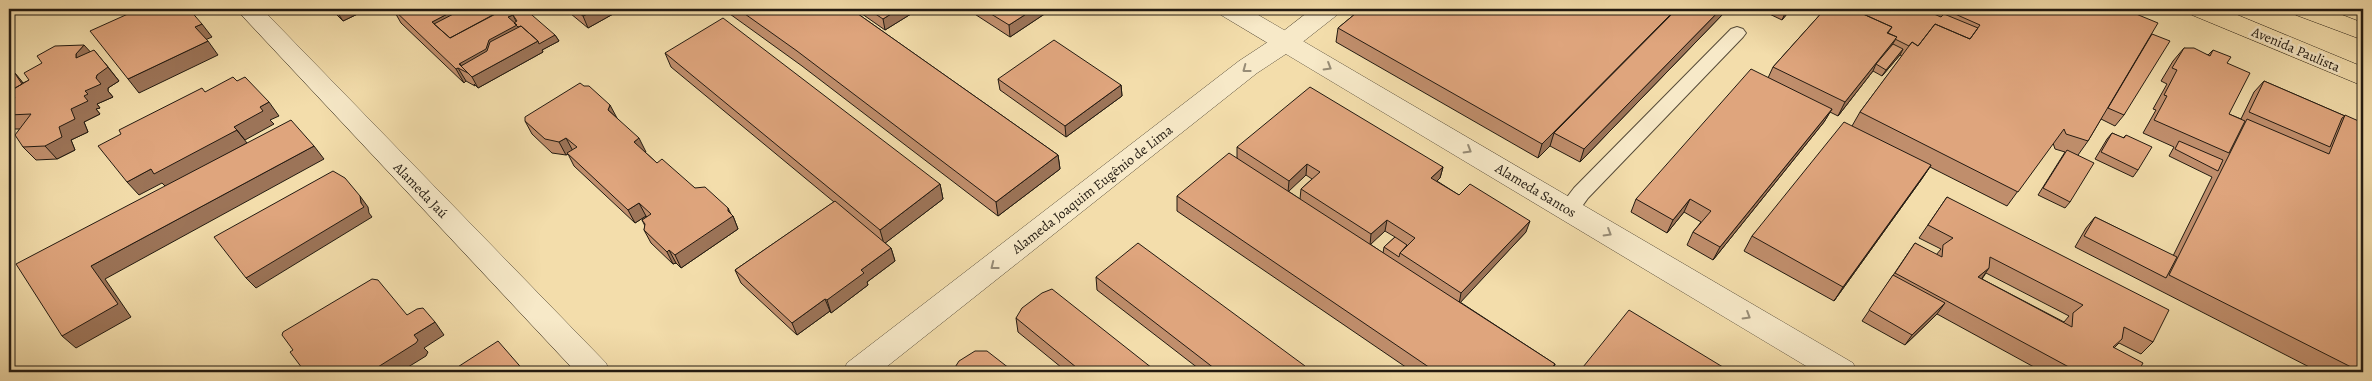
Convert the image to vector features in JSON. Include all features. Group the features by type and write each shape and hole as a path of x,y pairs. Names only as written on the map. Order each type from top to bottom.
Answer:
{"main road":[{"name":"Avenida Paulista","path":"2201,9 2363,77"},
{"path":"2305,9 2363,32"}],"street":[{"name":"Alameda Jaú","path":"248,9 595,372"},
{"name":"Alameda Santos","path":"1230,9 1842,372"},
{"name":"Alameda Joaquim Eugênio de Lima","path":"858,372 1248,67 1286,42 1328,9"}],"lane":[{"path":"1568,209 1581,193 1737,33"}],"building":[{"path":"139,9 189,9 202,24 195,27 208,41 128,79 90,31"},
{"path":"333,9 351,9 339,15"},
{"path":"393,9 457,9 432,22 450,38 505,9 513,15 508,17 517,25 489,40 486,49 459,64 468,73 458,68 456,69"},
{"path":"463,9 497,9 500,11 450,38 434,24"},
{"path":"506,9 525,9 555,35 539,44 521,26 518,27 514,23 517,21"},
{"path":"573,9 597,9 583,16"},
{"path":"738,9 851,9 1058,155 996,202 797,51"},
{"path":"868,9 899,9 883,19"},
{"path":"983,9 1034,9 1009,25"},
{"path":"1361,9 1676,9 1542,144 1338,28"},
{"path":"1677,9 1721,9 1584,149 1554,133"},
{"path":"1825,9 1852,9 1892,27 1887,33 1897,37 1845,102 1773,67"},
{"path":"1852,9 1922,9 1941,17 1944,14 1978,28 1970,39 1935,24 1918,46 1912,42 1909,46 1888,33 1892,27"},
{"path":"1929,9 1947,9 1943,15"},
{"path":"1947,9 2124,9 2158,23 2088,141 2066,134 2064,129 2018,192 1860,112 1912,42 1918,46 1935,24 1970,39 1980,25"},
{"path":"723,18 940,184 880,230 665,53"},
{"path":"521,26 538,41 472,77 461,66 487,51 490,42"},
{"path":"2152,34 2170,41 2124,115 2108,108"},
{"path":"1054,40 1121,85 1065,126 998,79"},
{"path":"1893,44 1903,49 1886,70 1876,64"},
{"path":"84,45 76,54 76,58 94,50 108,67 97,75 96,78 101,84 85,91 88,94 84,96 88,101 71,109 75,119 59,127 62,137 45,146 23,147 15,135 31,114 9,115 9,101 15,98 10,91 29,80 24,73 42,63 37,56 55,46"},
{"path":"2184,48 2194,48 2210,56 2213,50 2231,57 2227,63 2250,73 2229,114 2245,121 2229,153 2154,120 2167,96 2164,95 2177,70 2172,68"},
{"path":"1751,69 1832,109 1720,247 1693,232 1711,211 1690,199 1673,220 1636,199"},
{"path":"14,72 22,84 9,93 9,75"},
{"path":"233,77 237,81 245,77 269,102 260,107 263,111 234,127 237,130 154,174 151,169 127,182 98,146 121,134 119,130 202,88 205,92"},
{"path":"2264,81 2345,116 2342,118 2330,147 2249,112"},
{"path":"580,83 584,86 589,86 610,105 608,110 639,138 634,142 657,163 662,159 695,188 705,187 728,208 728,211 733,216 675,255 669,250 667,252 644,230 645,224 642,220 651,214 639,203 628,210 567,153 577,147 566,138 559,142 545,139 525,121 525,117"},
{"path":"1310,87 1443,167 1431,178 1459,195 1470,184 1530,221 1461,293 1400,253 1415,238 1387,220 1371,234 1301,189 1320,172 1307,164 1289,181 1237,147"},
{"path":"2345,115 2363,123 2363,372 2169,275 2247,119 2329,154"},
{"path":"291,120 314,146 91,266 118,304 62,336 16,264"},
{"path":"1844,122 1931,165 1843,287 1752,236"},
{"path":"2112,133 2124,138 2126,135 2152,147 2138,170 2101,152"},
{"path":"2179,141 2223,160 2218,171 2175,149"},
{"path":"2067,150 2094,163 2070,202 2043,188"},
{"path":"1229,153 1555,364 1548,372 1436,372 1177,196"},
{"path":"333,171 345,178 360,196 364,207 246,278 214,237"},
{"path":"1947,197 2169,310 2153,342 2124,327 2122,339 2113,347 2143,363 2138,372 2078,372 1895,273 1915,243 1942,257 1943,245 1953,238 1928,225","holes":["1990,257 2083,305 2073,313 2072,327 1978,277 1989,268"]},
{"path":"835,201 891,248 861,270 864,273 792,323 735,270"},
{"path":"2095,217 2177,257 2166,278 2084,236"},
{"path":"1395,237 1407,245 1399,257 1384,247"},
{"path":"1138,243 1305,366 1298,372 1219,372 1096,277"},
{"path":"1893,275 1945,303 1912,335 1869,310"},
{"path":"372,279 378,280 407,315 423,308 435,322 414,335 418,340 416,343 370,372 322,372 321,370 305,372 290,352 293,350 282,335 283,332"},
{"path":"1052,289 1157,372 1082,372 1016,318 1022,308 1042,293"},
{"path":"1629,310 1731,372 1579,372"},
{"path":"498,341 525,372 450,372"},
{"path":"975,351 987,351 1014,372 952,372 959,361"}]}
